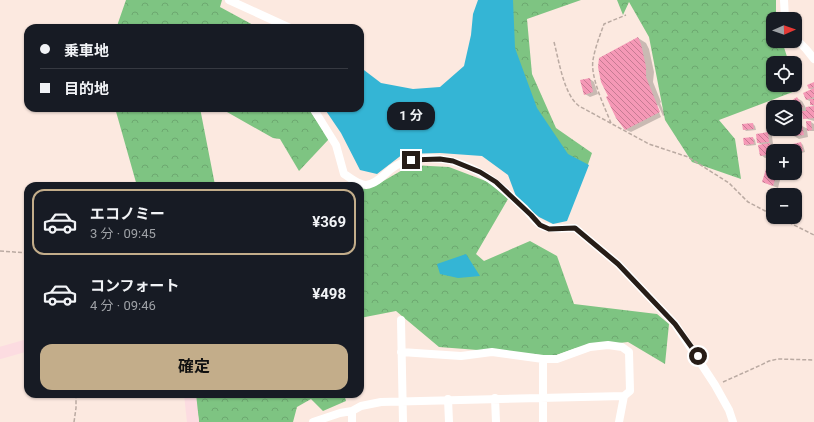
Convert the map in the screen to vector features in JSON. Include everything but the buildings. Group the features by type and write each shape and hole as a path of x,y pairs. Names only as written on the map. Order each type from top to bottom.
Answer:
{"street":[{"path":"229,0 281,24"},
{"path":"784,0 785,12"},
{"path":"802,45 814,59"},
{"path":"315,112 336,145 344,174 357,182"},
{"path":"364,185 367,185 376,181 388,174 391,169 411,160 440,159 453,161 480,172 496,182 540,225 549,229 575,228 618,264 675,324 716,385 729,410 733,422"},
{"path":"400,320 402,422"},
{"path":"313,422 340,413 352,411 361,406 381,402 402,400 624,396 630,391 629,352 622,348 608,345 590,348 557,360 492,352 461,356 401,352"},
{"path":"0,353 24,346"},
{"path":"543,359 543,422"},
{"path":"619,422 624,396"},
{"path":"190,398 193,422"},
{"path":"496,398 496,422"},
{"path":"448,399 449,422"},
{"path":"352,411 352,422"}],"path":[{"path":"611,123 600,94 593,62 604,24 626,16"},
{"path":"554,42 566,86 573,102 649,144 688,157 729,183 748,202 766,211"},
{"path":"792,224 814,235"},
{"path":"0,251 24,252"},
{"path":"716,385 768,361 778,359 814,360"},
{"path":"74,422 76,398"}],"green space":[{"path":"126,0 222,0 220,7 252,24 118,24"},
{"path":"500,0 581,0 527,19 532,74 556,128 592,153 586,170 543,144 506,55"},
{"path":"617,0 776,0 776,12 766,12 766,48 784,48 787,56 766,56 766,92 793,92 772,100 766,100 766,102 719,120 735,139 741,179 692,162 665,120 649,37 629,2 623,15"},
{"path":"116,112 201,112 214,182 136,182"},
{"path":"227,112 311,112 329,139 299,171 280,139 273,138"},
{"path":"411,165 449,167 491,183 508,199 476,254 484,261 530,241 557,256 574,304 657,314 669,324 665,364 628,342 576,348 554,356 439,347 396,311 364,317 364,187 373,187"},
{"path":"196,398 345,398 346,401 323,411 311,399 297,407 293,422 199,422"}],"water":[{"path":"478,0 513,0 515,48 537,108 568,154 589,165 567,221 553,224 539,217 517,199 508,175 482,156 440,153 403,154 377,174 360,170 341,133 327,112 364,112 364,70 381,83 413,89 440,87 464,66 471,35 473,14"},
{"path":"466,254 480,276 458,278 440,274 437,264"}],"route":[{"path":"411,160 440,159 453,161 480,172 496,182 540,225 549,229 575,228 618,264 650,299 669,317 698,356"}]}
